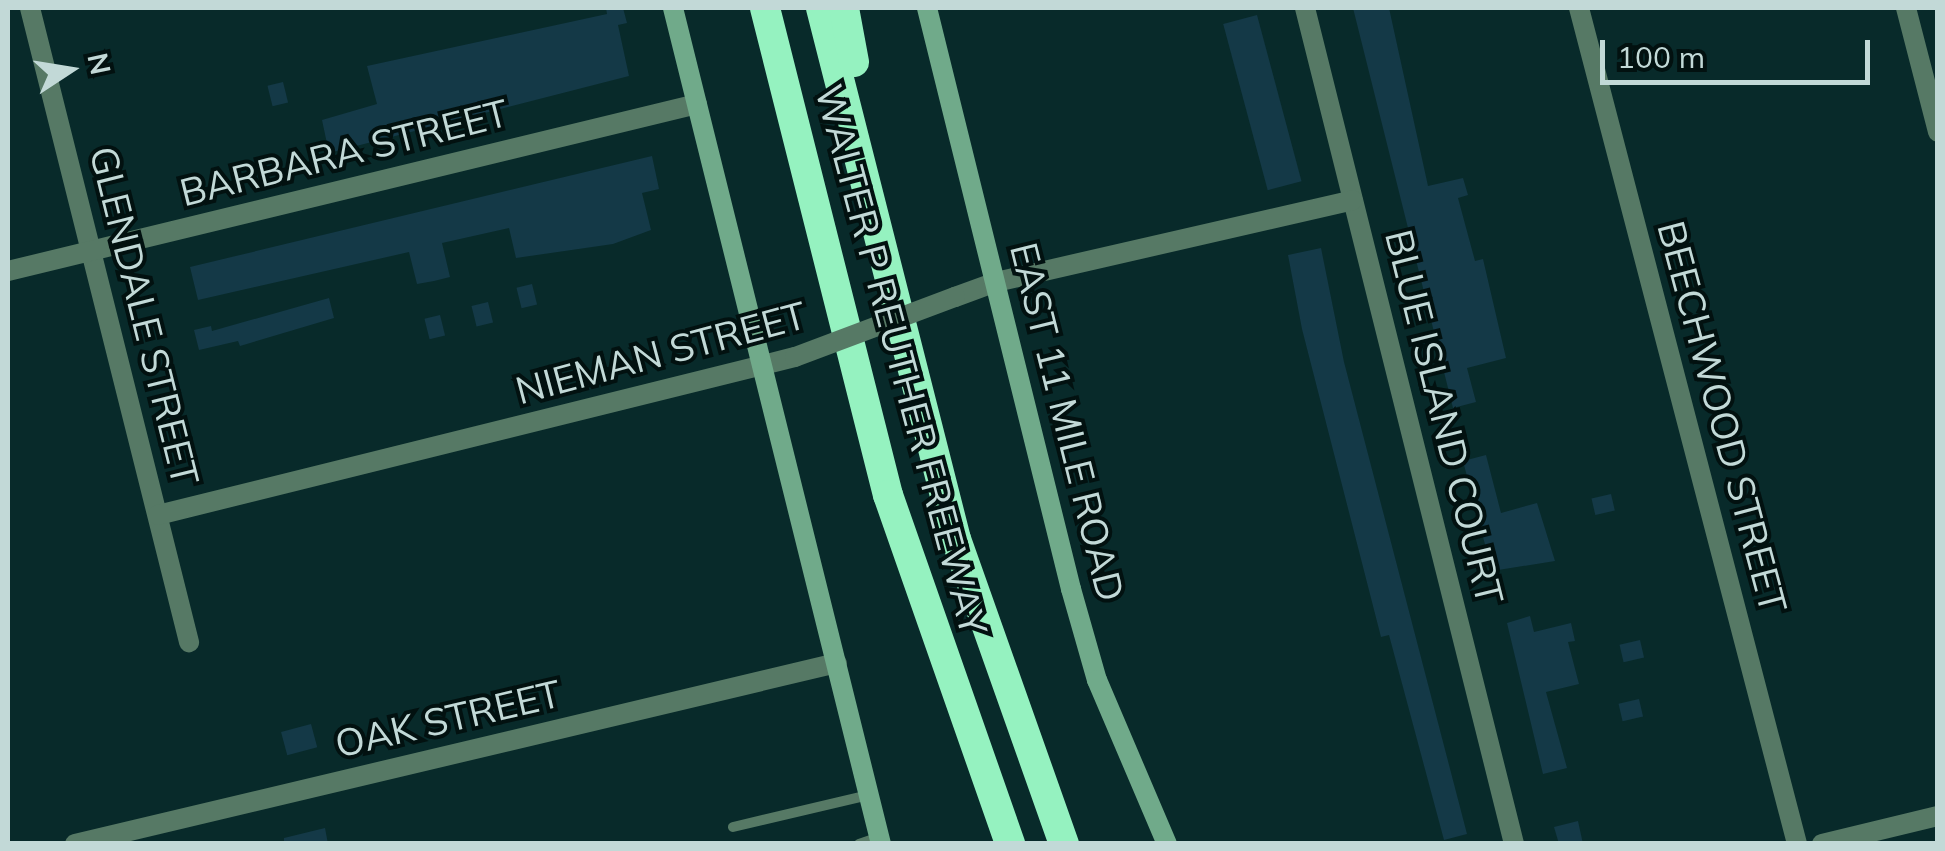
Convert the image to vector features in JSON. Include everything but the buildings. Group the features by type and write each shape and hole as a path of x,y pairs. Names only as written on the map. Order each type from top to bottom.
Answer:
{"highway":[{"name":"WALTER P REUTHER FREEWAY","path":"765,8 888,494 969,737 1010,844"},
{"name":"WALTER P REUTHER FREEWAY","path":"821,8 924,418 974,596 1064,844"},
{"path":"844,8 906,270 924,418"},
{"path":"969,737 988,844"},
{"path":"1025,738 1084,844"}],"main road":[{"path":"673,8 869,795 873,841"},
{"name":"EAST 11 MILE ROAD","path":"927,8 1098,680 1167,844"}],"street":[{"name":"GLENDALE STREET","path":"30,8 189,642"},
{"name":"BLUE ISLAND COURT","path":"1305,8 1514,844"},
{"name":"BEECHWOOD STREET","path":"1579,8 1797,844"},
{"path":"1906,8 1938,132"},
{"name":"BARBARA STREET","path":"8,271 697,104"},
{"name":"NIEMAN STREET","path":"158,515 763,368 996,282 1353,200"},
{"name":"OAK STREET","path":"75,844 836,662"},
{"path":"1822,844 1938,816"}],"lane":[{"path":"733,827 869,795"}]}
